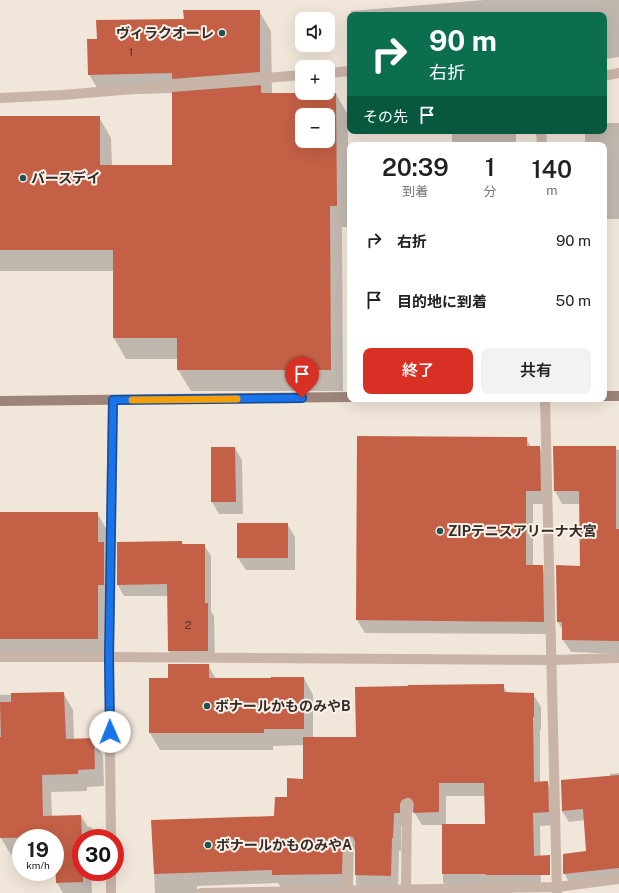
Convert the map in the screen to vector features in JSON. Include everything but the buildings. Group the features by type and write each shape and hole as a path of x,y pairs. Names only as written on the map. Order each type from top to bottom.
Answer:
{"street":[{"path":"335,72 347,71"},
{"path":"607,75 619,73"},
{"path":"0,98 62,95 295,76"},
{"path":"607,396 619,396"},
{"path":"0,401 347,397"},
{"path":"111,829 109,657 113,400"},
{"path":"545,402 557,890"},
{"path":"0,657 552,660 619,658"},
{"path":"406,890 407,804"},
{"path":"348,890 349,842"},
{"path":"202,893 348,890 557,890 619,879"},
{"path":"111,881 111,893"}],"slow traffic":[{"path":"132,400 237,399"}],"place":[{"name":"ヴィラクオーレ","path":"222,33"},
{"name":"バースデイ","path":"23,178"},
{"name":"ZIPテニスアリーナ大宮","path":"440,531"},
{"name":"ボナールかものみやB","path":"207,706"},
{"name":"ボナールかものみやA","path":"208,845"}],"route":[{"path":"110,732 109,657 113,400 302,398"}]}
